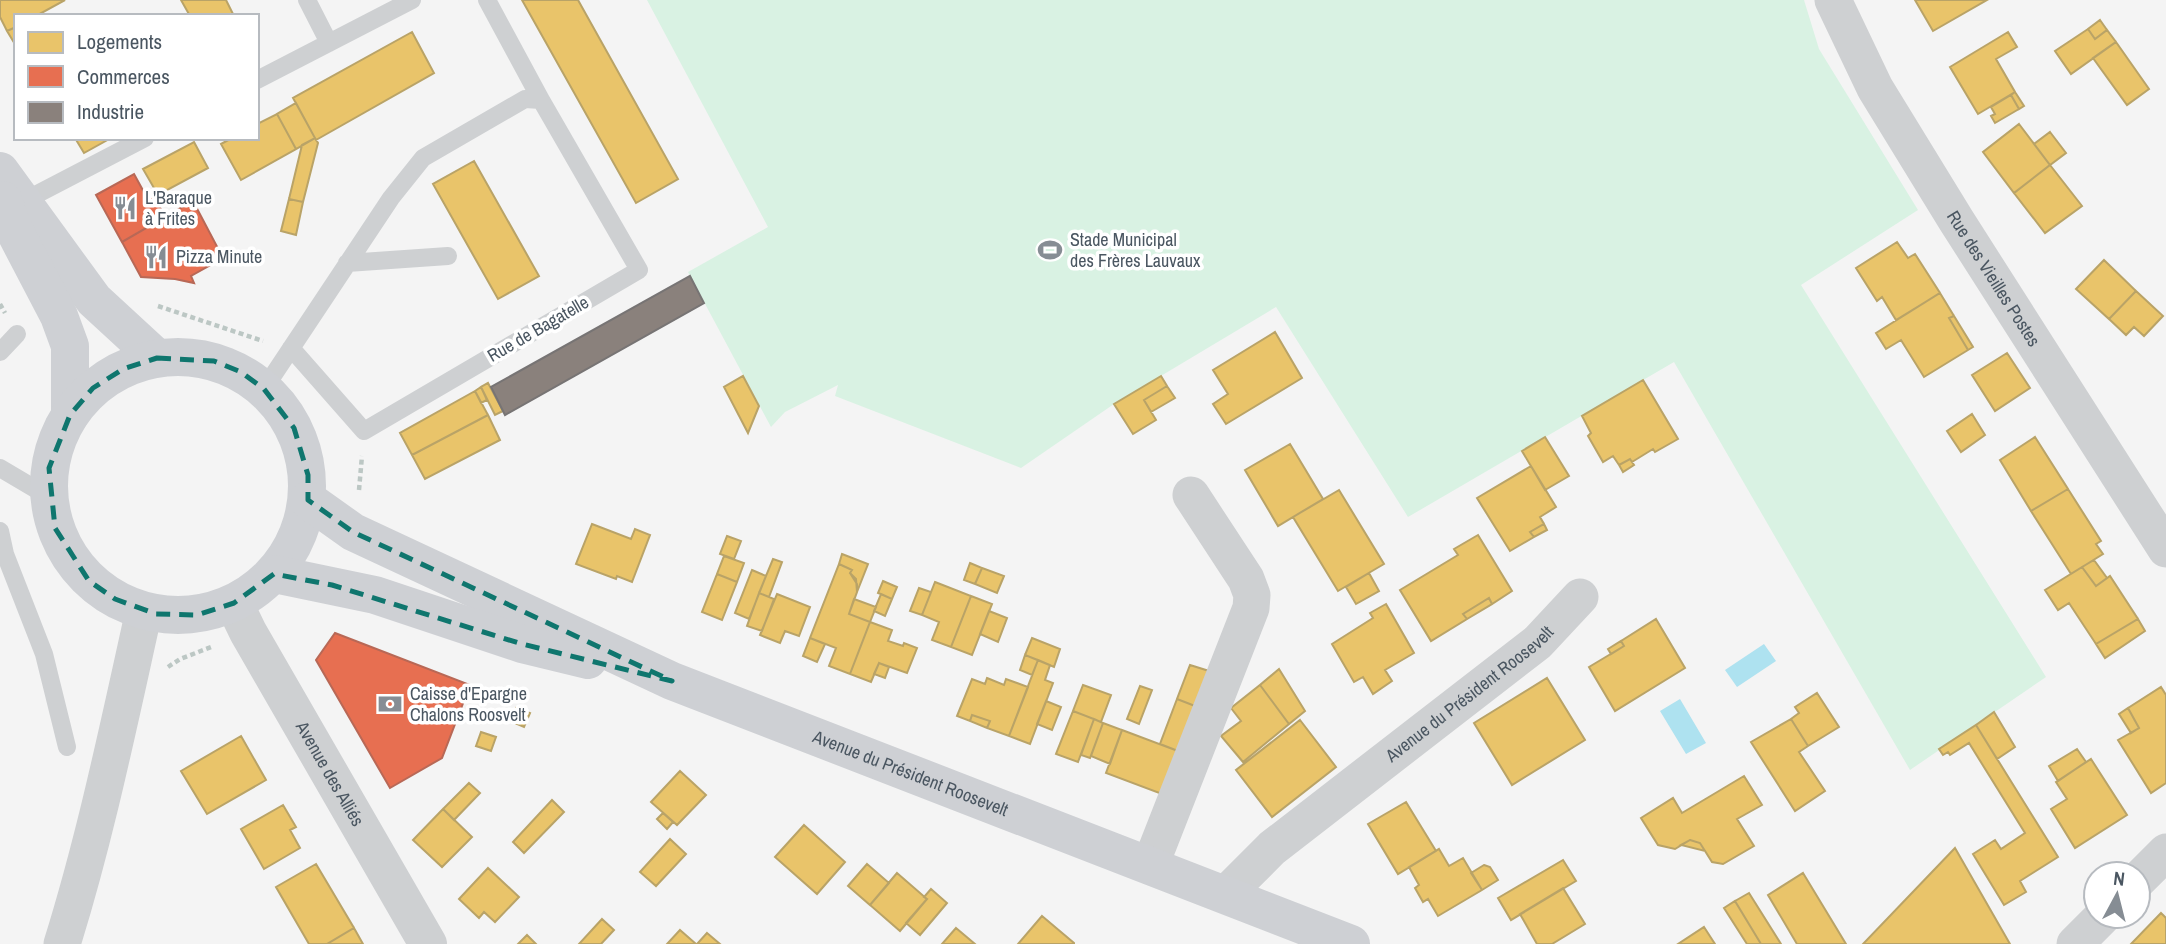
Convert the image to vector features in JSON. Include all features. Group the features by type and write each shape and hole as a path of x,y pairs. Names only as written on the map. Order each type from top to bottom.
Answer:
{"main road":[{"path":"0,171 11,197 94,300 157,358"},
{"path":"11,197 12,226 59,316 70,346 69,415"},
{"path":"186,357 214,361 241,372 264,389 281,407 294,428 308,475 308,500 302,527 290,552 274,574 255,591 234,603 197,615 144,611 115,599 89,581 69,556 55,528 49,497 50,468 56,441 69,415 93,388 123,369 157,358 186,357"},
{"name":"Avenue du Président Roosevelt","path":"308,500 353,532 672,681 1351,944"},
{"name":"Avenue du Président Roosevelt","path":"274,574 375,595 522,644 672,681"}],"street":[{"name":"Rue des Vieilles Postes","path":"1833,0 1875,88 2166,549"},
{"path":"1150,866 1251,608 1252,595 1246,579 1191,495"},
{"name":"Avenue du Président Roosevelt","path":"1225,895 1272,848 1538,642 1580,597"},
{"name":"Avenue des Alliés","path":"234,603 428,944"},
{"path":"62,944 112,760 144,611"},
{"path":"2152,866 2166,852"},
{"path":"2075,944 2089,930"}],"lane":[{"path":"307,0 329,43"},
{"path":"259,79 412,0"},
{"name":"Rue de Bagatelle","path":"291,348 364,431 639,270 487,0"},
{"path":"264,389 391,198 423,158 525,99 541,100"},
{"path":"11,197 140,140"},
{"path":"347,263 448,256"},
{"path":"0,352 16,334"},
{"path":"0,468 49,497"},
{"path":"0,531 5,554 44,654 67,747"}],"highlighted area":[{"path":"157,358 214,361 241,372 264,389 294,428 308,475 308,500 353,532 672,681 522,644 332,585 274,574 234,603 197,615 156,614 115,599 89,581 55,528 49,468 70,415 93,388 123,369"}],"green space":[{"path":"647,0 1804,0 1819,49 1918,210 1801,285 2046,677 1910,770 1674,362 1408,517 1276,307 1114,404 1021,468 835,396 838,385 785,412 771,427 688,272 768,227"}],"water":[{"path":"1764,644 1776,661 1737,687 1725,670"},
{"path":"1680,699 1706,743 1686,754 1660,711"}],"building: Logements":[{"path":"0,0 65,0 40,14 14,14 14,28 7,31 0,17"},
{"path":"181,0 226,0 233,14 189,14"},
{"path":"522,0 578,0 678,179 636,203"},
{"path":"1915,0 1987,0 1933,31"},
{"path":"2100,20 2107,30 2095,39 2088,29"},
{"path":"14,28 14,43 7,31"},
{"path":"2088,29 2095,39 2107,30 2116,42 2071,74 2055,51"},
{"path":"412,32 434,73 316,140 293,98"},
{"path":"2008,32 2017,47 1996,59 2015,92 1978,114 1950,67"},
{"path":"2116,42 2149,89 2127,105 2093,58"},
{"path":"2015,92 2024,106 2019,109 2011,95"},
{"path":"2011,95 2019,109 1995,123 1991,116 1995,114 1991,107"},
{"path":"296,103 315,138 296,149 277,114"},
{"path":"277,114 296,149 241,180 221,144 228,140 259,140 259,123"},
{"path":"2019,124 2050,165 2014,193 1983,152"},
{"path":"2050,132 2066,153 2050,165 2034,144"},
{"path":"315,138 318,143 303,202 289,199 302,145"},
{"path":"76,140 107,140 84,153"},
{"path":"194,142 208,168 158,195 143,169"},
{"path":"474,161 539,276 498,299 433,184"},
{"path":"2050,165 2082,206 2045,233 2014,193"},
{"path":"289,199 303,202 296,235 281,231"},
{"path":"1897,242 1908,258 1915,254 1940,293 1896,320 1882,297 1877,301 1856,268"},
{"path":"2104,260 2136,291 2109,319 2076,289"},
{"path":"2136,291 2163,316 2144,336 2134,327 2126,335 2109,319"},
{"path":"1940,293 1954,316 1949,318 1968,350 1924,377 1901,340 1886,349 1876,333"},
{"path":"1954,316 1973,347 1968,350 1949,318"},
{"path":"1275,332 1302,378 1226,424 1213,404 1228,394 1213,370"},
{"path":"2007,353 2030,388 1995,411 1972,375"},
{"path":"743,376 759,406 748,433 724,387"},
{"path":"1161,376 1167,386 1144,400 1156,420 1133,434 1114,404"},
{"path":"1643,380 1678,439 1655,452 1653,449 1632,462 1630,459 1619,465 1613,456 1603,462 1588,436 1591,433 1582,416"},
{"path":"488,383 503,411 495,415 481,387"},
{"path":"1167,386 1175,398 1151,412 1144,400"},
{"path":"481,387 487,400 481,403 475,391"},
{"path":"475,391 488,415 412,455 400,433"},
{"path":"1972,414 1985,435 1961,452 1947,431"},
{"path":"488,415 500,440 425,479 412,455"},
{"path":"1545,437 1569,476 1545,490 1522,451"},
{"path":"2035,437 2068,489 2031,511 2000,460"},
{"path":"1290,444 1323,499 1278,526 1245,470"},
{"path":"1630,459 1634,465 1623,472 1619,465"},
{"path":"1531,466 1556,507 1540,517 1544,524 1530,532 1534,537 1510,551 1477,498"},
{"path":"2068,489 2101,541 2096,544 2103,554 2071,574 2031,511"},
{"path":"1339,490 1384,564 1338,591 1293,517"},
{"path":"592,524 631,539 635,529 650,535 632,582 576,564"},
{"path":"1544,524 1547,530 1534,537 1530,532"},
{"path":"1478,535 1512,591 1492,604 1489,598 1463,614 1467,619 1431,641 1400,590 1458,555 1454,549"},
{"path":"727,536 741,541 734,559 720,554"},
{"path":"842,554 868,564 857,592 856,579 850,573 852,570 839,564"},
{"path":"724,556 744,563 737,582 717,574"},
{"path":"773,559 782,562 769,597 759,593"},
{"path":"2094,560 2107,578 2096,586 2082,567"},
{"path":"970,563 982,568 975,584 964,580"},
{"path":"839,564 852,570 850,573 857,584 849,614 870,622 850,674 829,666 836,648 810,638"},
{"path":"2082,567 2096,586 2110,576 2138,619 2096,644 2069,603 2058,610 2045,590"},
{"path":"982,568 1004,576 997,593 975,584"},
{"path":"752,570 766,576 749,619 735,613"},
{"path":"1369,573 1379,591 1356,604 1346,587"},
{"path":"717,574 737,582 722,620 702,612"},
{"path":"883,581 897,587 892,599 878,593"},
{"path":"935,582 971,596 951,647 932,640 939,622 922,615"},
{"path":"919,588 931,592 922,615 910,611"},
{"path":"759,593 774,599 762,631 747,626"},
{"path":"777,594 810,607 799,636 785,631 780,643 760,635"},
{"path":"881,594 892,599 885,616 874,611"},
{"path":"971,596 992,604 972,655 951,647"},
{"path":"1489,598 1492,604 1467,619 1463,614"},
{"path":"854,599 876,607 870,622 849,614"},
{"path":"1386,604 1414,653 1385,670 1392,681 1373,694 1363,677 1354,682 1332,644 1373,618 1370,613"},
{"path":"989,611 1007,618 998,642 980,634"},
{"path":"1656,619 1685,668 1615,711 1589,667 1624,646 1621,641"},
{"path":"2138,619 2145,631 2105,658 2096,644"},
{"path":"870,622 892,630 888,641 917,648 907,673 879,663 871,682 850,674"},
{"path":"810,638 825,644 817,662 803,656"},
{"path":"1032,638 1060,649 1054,667 1025,655"},
{"path":"1621,641 1624,646 1611,654 1608,649"},
{"path":"1025,655 1038,660 1032,675 1020,670"},
{"path":"1038,660 1050,665 1045,680 1053,683 1030,744 1009,736"},
{"path":"879,663 889,667 885,678 874,674"},
{"path":"1190,665 1209,671 1195,706 1177,699"},
{"path":"1279,669 1305,711 1289,724 1260,685"},
{"path":"987,678 1004,685 1006,679 1028,687 1009,736 987,728 990,721 972,715 970,721 957,716 972,679 985,684"},
{"path":"1547,678 1585,740 1512,785 1474,723"},
{"path":"1083,685 1111,695 1101,722 1073,711"},
{"path":"1260,685 1289,724 1243,762 1221,736 1241,721 1231,708"},
{"path":"1140,686 1152,690 1139,724 1127,719"},
{"path":"2161,687 2166,695 2166,783 2151,793 2118,740 2139,728 2128,708"},
{"path":"1817,693 1839,727 1808,746 1791,719 1799,713 1795,707"},
{"path":"1177,699 1195,706 1178,751 1160,744"},
{"path":"1046,701 1061,707 1052,730 1037,724"},
{"path":"516,708 530,713 524,727 510,721"},
{"path":"2128,708 2139,728 2131,733 2119,714"},
{"path":"1073,711 1094,719 1078,762 1056,754"},
{"path":"1994,712 2015,747 1997,759 1976,725"},
{"path":"972,715 990,721 987,728 970,721"},
{"path":"1094,719 1103,723 1090,758 1081,755"},
{"path":"1791,719 1808,746 1799,752 1825,791 1795,811 1751,742"},
{"path":"1300,720 1336,767 1272,817 1236,770"},
{"path":"1103,723 1122,730 1110,764 1091,756"},
{"path":"1976,725 2058,857 2020,881 2026,892 2004,905 1973,854 1995,840 2001,849 2025,833 1969,743 1950,755 1948,752 1943,755 1939,749"},
{"path":"1122,730 1178,751 1162,794 1106,773"},
{"path":"481,732 496,737 491,751 476,746"},
{"path":"241,736 266,780 207,814 181,771"},
{"path":"2077,749 2086,762 2058,781 2049,766"},
{"path":"2091,759 2127,815 2075,848 2051,809 2067,799 2056,782"},
{"path":"680,771 706,795 677,825 651,802"},
{"path":"1744,776 1762,805 1737,819 1754,846 1723,864 1712,862 1700,843 1690,840 1675,849 1658,845 1641,818 1673,798 1682,813"},
{"path":"469,783 480,793 454,820 443,809"},
{"path":"552,800 564,812 524,853 513,842"},
{"path":"1406,802 1436,851 1398,874 1368,824"},
{"path":"283,805 296,827 290,830 300,848 264,869 241,829"},
{"path":"443,809 472,837 442,867 413,840"},
{"path":"663,813 673,822 667,829 657,819"},
{"path":"804,825 845,862 817,894 775,857"},
{"path":"670,839 686,854 656,886 640,872"},
{"path":"1690,840 1700,843 1705,851 1681,845"},
{"path":"1955,848 2010,944 1863,944"},
{"path":"1439,849 1449,866 1463,858 1482,890 1438,916 1428,899 1423,902 1415,888 1419,885 1409,867"},
{"path":"1563,860 1576,881 1511,920 1498,898"},
{"path":"316,864 354,928 327,944 309,944 276,887"},
{"path":"867,864 889,883 870,905 848,886"},
{"path":"1484,865 1490,867 1498,880 1482,890 1471,873"},
{"path":"488,868 519,897 495,922 484,912 479,918 459,899"},
{"path":"897,873 927,899 900,931 870,905"},
{"path":"1803,873 1846,944 1797,944 1768,895"},
{"path":"1563,888 1585,924 1552,944 1537,944 1520,914"},
{"path":"931,889 947,903 920,935 906,923 927,899 924,897"},
{"path":"1749,893 1781,944 1761,944 1735,901"},
{"path":"1735,901 1761,944 1747,944 1724,908"},
{"path":"2161,913 2166,918 2166,944 2131,944 2145,930 2152,930 2152,922"},
{"path":"1042,916 1074,943 1074,944 1018,944"},
{"path":"602,919 614,930 601,944 579,944"},
{"path":"1704,927 1715,944 1678,944"},
{"path":"354,928 363,944 327,944"},
{"path":"956,928 975,944 942,944"},
{"path":"680,930 696,944 667,944"},
{"path":"707,933 720,944 697,944"},
{"path":"527,935 536,944 518,944"}],"building: Commerces":[{"path":"134,174 145,194 151,190 165,217 122,242 96,195"},
{"path":"193,201 223,258 191,276 194,283 141,277 122,242"},
{"path":"335,633 470,685 442,758 390,788 316,660"}],"building: Industrie":[{"path":"690,276 704,303 505,415 491,387"}],"place":[{"name":"L'Baraque à Frites","path":"125,208"},
{"name":"Stade Municipal des Frères Lauvaux","path":"1050,250"},
{"name":"Pizza Minute","path":"156,257"},
{"name":"Caisse d'Epargne Chalons Roosvelt","path":"390,704"}]}
